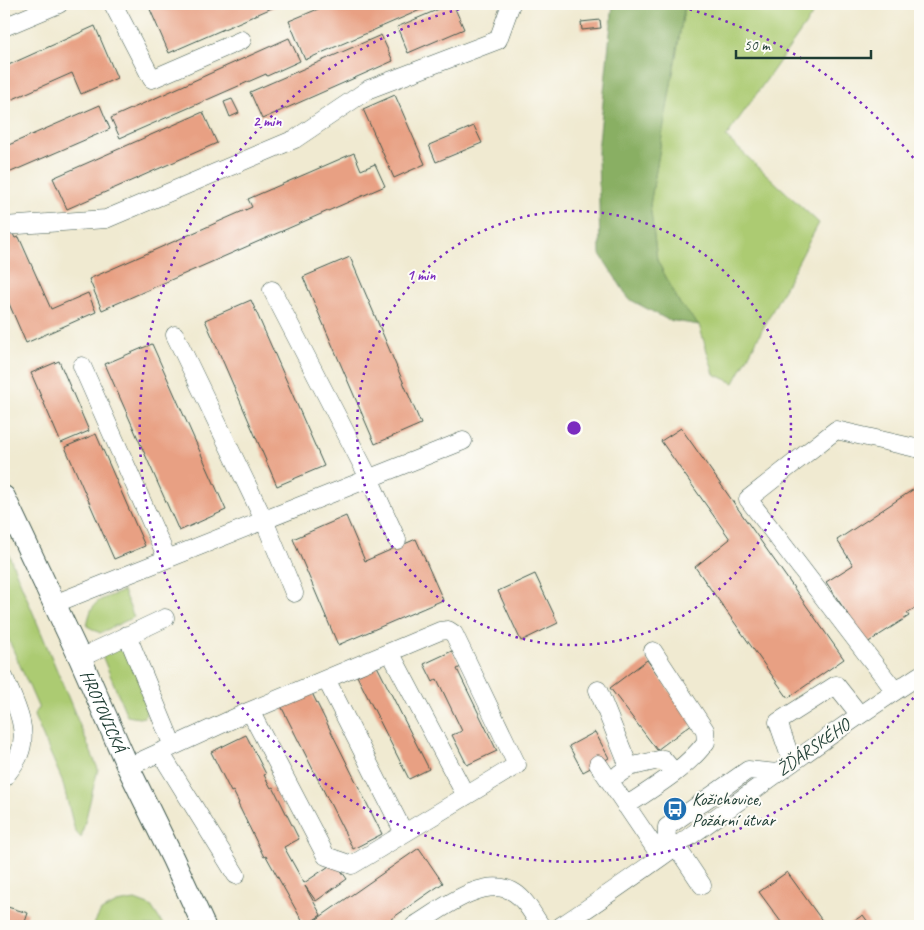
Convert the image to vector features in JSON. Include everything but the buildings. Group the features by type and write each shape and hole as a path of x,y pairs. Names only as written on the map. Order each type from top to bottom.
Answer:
{"main road":[{"name":"HROTOVICKÁ","path":"4,497 80,658 128,767 204,926"}],"street":[{"path":"4,27 59,4"},
{"path":"113,4 152,79 242,40"},
{"path":"4,226 106,219 295,139 369,89 498,40 511,4"},
{"path":"272,290 369,478 397,540"},
{"path":"175,335 264,520 294,593"},
{"path":"82,366 167,558"},
{"path":"895,691 748,500 836,430 920,448"},
{"path":"54,604 463,441"},
{"path":"80,658 165,618"},
{"path":"128,767 250,712 326,679 440,631 448,630 454,634 517,765 352,865 326,856 250,712"},
{"path":"127,636 167,749 236,875"},
{"path":"626,806 697,754 706,742 705,730 654,651"},
{"path":"390,652 466,796"},
{"name":"ŽĎÁRSKÉHO","path":"668,852 667,827 748,770 777,772 858,714 920,675"},
{"path":"4,677 19,712 23,739 19,756 4,778"},
{"path":"326,679 404,833"},
{"path":"792,762 778,722 836,685 858,714"},
{"path":"598,690 628,767"},
{"path":"609,781 628,767 663,758 674,772"},
{"path":"598,764 626,806 702,886"},
{"path":"561,926 668,852"},
{"path":"414,926 466,894 484,888 503,888 515,893 541,926"}],"green space":[{"path":"613,4 685,4 650,205 657,260 680,304 699,325 668,320 629,299 600,254 598,151"},
{"path":"685,4 825,4 818,7 726,137 819,223 734,383 714,374 699,325 680,304 657,260 650,205"},
{"path":"4,543 98,769 81,838 75,831 62,780 34,716 35,712 39,709 4,629"},
{"path":"123,591 134,617 100,633 87,626 94,605 102,599"},
{"path":"113,646 127,651 151,705 144,717 127,716 101,653"},
{"path":"135,900 151,906 164,926 93,926 101,911 117,903"}],"place":[{"name":"Kožichovice, Požární útvar","path":"675,809"}]}
